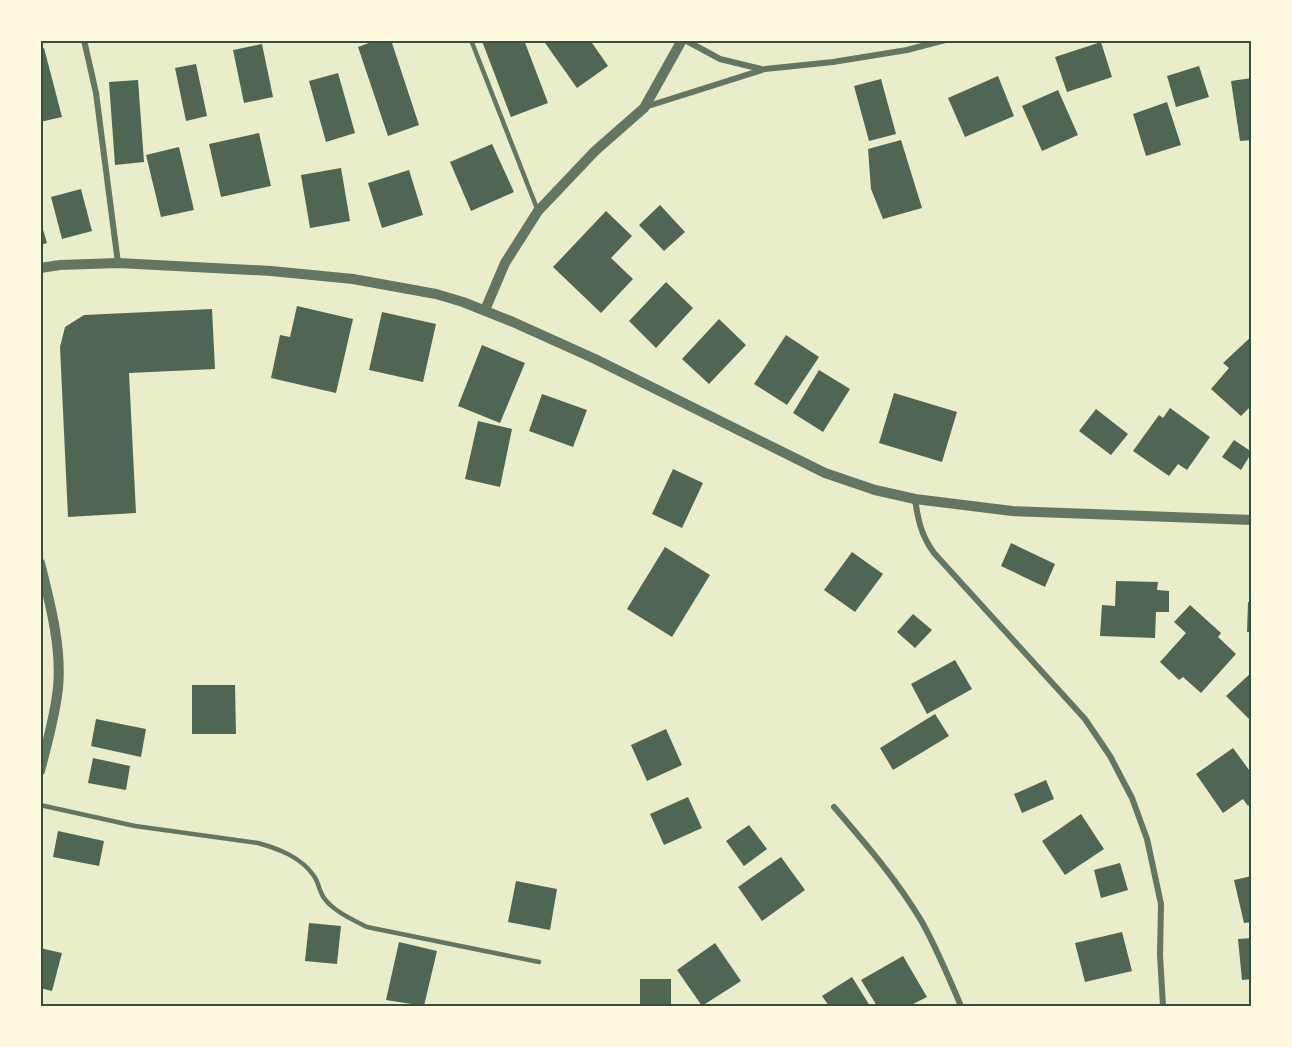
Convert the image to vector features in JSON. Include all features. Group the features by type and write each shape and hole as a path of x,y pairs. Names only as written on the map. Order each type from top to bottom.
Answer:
{"street":[{"path":"84,40 96,93 118,263"},
{"path":"485,310 505,263 538,211 595,151 644,108 683,40 720,59 765,69"},
{"path":"644,108 765,69 833,62 907,50 945,40"},
{"path":"40,268 118,263 318,274 436,294 485,310 595,359 825,473 875,490 915,499 1012,511 1251,519"},
{"path":"915,499 918,524 934,553 1085,719 1110,756 1131,798 1147,839 1161,904 1160,955 1163,1006"},
{"path":"40,564 51,612 59,664 55,708 40,771"},
{"path":"834,807 895,881 922,922 947,971 961,1006"}],"lane":[{"path":"471,40 538,211"},
{"path":"40,805 135,826 258,843 272,847 301,862 314,876 324,898 352,920 367,927 539,962"}],"building":[{"path":"377,40 391,40 419,125 388,136 358,47"},
{"path":"524,40 548,103 511,117 482,41"},
{"path":"543,40 590,40 608,66 577,88"},
{"path":"1101,42 1112,77 1067,92 1055,57"},
{"path":"262,44 273,97 244,103 233,50"},
{"path":"44,48 62,117 40,122 40,49"},
{"path":"196,64 207,116 186,121 175,68"},
{"path":"1199,66 1209,97 1176,107 1167,76"},
{"path":"338,73 355,133 326,142 309,81"},
{"path":"998,76 1014,116 965,137 948,98"},
{"path":"1252,78 1252,140 1240,141 1231,81"},
{"path":"881,79 896,134 869,141 854,86"},
{"path":"138,80 144,162 115,165 109,82"},
{"path":"1058,90 1078,135 1042,151 1022,106"},
{"path":"1167,102 1181,145 1146,156 1133,114"},
{"path":"259,133 271,186 221,197 209,144"},
{"path":"901,140 922,208 883,219 871,189 868,149"},
{"path":"492,144 514,192 471,211 450,162"},
{"path":"179,147 194,210 161,217 146,155"},
{"path":"341,168 350,221 310,228 301,175"},
{"path":"409,170 423,215 382,228 368,183"},
{"path":"81,189 92,231 62,239 51,197"},
{"path":"660,205 685,232 664,251 639,225"},
{"path":"606,211 632,236 611,258 633,279 601,313 553,267"},
{"path":"40,224 47,243 40,245"},
{"path":"666,282 693,308 656,348 629,321"},
{"path":"297,306 353,319 336,393 271,378 280,335 290,337"},
{"path":"212,309 215,369 129,373 136,513 68,517 60,347 65,327 84,315"},
{"path":"382,312 436,324 423,382 369,370"},
{"path":"719,319 746,345 709,384 682,359"},
{"path":"786,335 819,357 787,405 754,384"},
{"path":"1252,336 1252,405 1241,416 1211,389 1229,368 1223,363"},
{"path":"482,345 525,363 500,423 458,406"},
{"path":"819,370 850,389 823,432 793,413"},
{"path":"894,393 957,412 942,462 879,443"},
{"path":"542,394 587,410 573,447 529,431"},
{"path":"1170,408 1210,437 1187,470 1178,464 1169,476 1133,451 1159,415 1163,418"},
{"path":"1096,409 1128,434 1111,455 1079,431"},
{"path":"478,421 512,429 500,487 465,479"},
{"path":"1234,440 1252,452 1241,470 1222,457"},
{"path":"673,469 703,483 682,528 652,514"},
{"path":"1011,543 1055,564 1045,587 1001,566"},
{"path":"665,547 710,575 672,637 627,609"},
{"path":"852,552 883,574 855,612 824,590"},
{"path":"1116,581 1158,582 1157,590 1169,591 1169,612 1156,612 1155,638 1100,636 1102,605 1115,606"},
{"path":"1248,602 1252,602 1252,632 1247,632"},
{"path":"1190,605 1221,633 1218,637 1236,654 1201,693 1183,677 1179,680 1160,662 1186,633 1174,622"},
{"path":"913,614 932,630 915,648 897,632"},
{"path":"955,660 972,689 927,714 911,684"},
{"path":"1252,672 1252,722 1226,696"},
{"path":"192,685 235,685 236,734 192,734"},
{"path":"935,714 949,736 893,770 880,748"},
{"path":"96,719 146,729 141,757 91,746"},
{"path":"666,729 682,765 647,781 631,745"},
{"path":"1233,748 1252,774 1252,803 1248,806 1243,799 1223,813 1196,774"},
{"path":"93,758 130,766 126,790 88,783"},
{"path":"1046,780 1054,799 1022,813 1014,794"},
{"path":"688,797 702,828 664,845 650,814"},
{"path":"1081,814 1104,849 1065,875 1042,841"},
{"path":"749,825 767,849 744,866 726,841"},
{"path":"58,831 104,841 99,866 53,857"},
{"path":"781,857 805,890 762,921 738,887"},
{"path":"1120,863 1128,890 1101,898 1094,870"},
{"path":"1252,876 1252,922 1244,923 1234,880"},
{"path":"516,881 557,889 550,930 508,922"},
{"path":"309,923 341,926 337,964 305,961"},
{"path":"1122,932 1132,971 1085,982 1075,943"},
{"path":"1252,938 1252,979 1242,980 1238,939"},
{"path":"399,942 437,951 424,1006 386,1000"},
{"path":"715,943 741,981 702,1006 677,970"},
{"path":"40,948 62,953 52,991 40,988"},
{"path":"903,956 927,997 909,1006 877,1006 861,980"},
{"path":"852,977 870,1006 829,1006 822,996"},
{"path":"640,979 671,979 671,1006 640,1006"}]}
